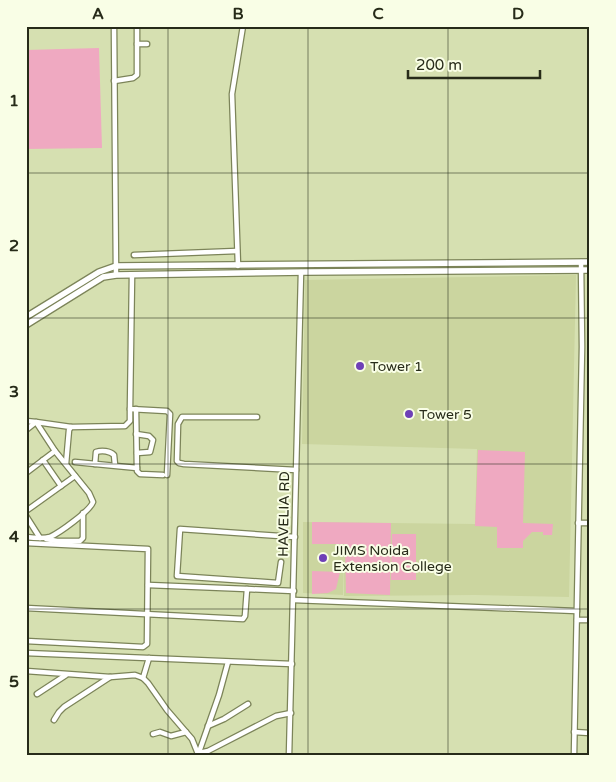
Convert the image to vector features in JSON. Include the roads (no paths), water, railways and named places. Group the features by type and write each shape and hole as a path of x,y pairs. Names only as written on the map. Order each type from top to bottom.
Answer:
{"street":[{"path":"114,26 116,275"},
{"path":"114,81 132,78 137,75 137,26"},
{"path":"238,266 232,94 242,26"},
{"path":"137,44 146,44"},
{"path":"134,255 237,251"},
{"path":"187,253 187,266"},
{"path":"574,756 582,346 581,262"},
{"path":"26,324 103,277 116,275 301,272 322,268 590,262"},
{"path":"26,316 92,276 116,266 590,270"},
{"name":"HAVELIA RD","path":"290,756 301,272"},
{"path":"26,421 71,427 125,426 130,421 132,275"},
{"path":"130,409 136,409 167,411 170,414 165,475 140,474 137,468 136,409"},
{"path":"257,417 182,417 178,424 177,461 184,464 296,470"},
{"path":"26,430 36,422"},
{"path":"36,422 55,451 92,498 91,506 83,513 54,534 42,538"},
{"path":"66,464 69,430 71,427"},
{"path":"136,434 149,436 153,440 150,452 137,453"},
{"path":"26,473 55,451"},
{"path":"95,464 94,455 99,451 114,455 115,466"},
{"path":"43,460 61,486"},
{"path":"75,462 137,468"},
{"path":"26,511 75,476"},
{"path":"26,537 57,541 80,541 83,538 83,513"},
{"path":"26,516 28,524 42,538"},
{"path":"578,524 590,523"},
{"path":"280,562 278,583 177,576 180,529 295,537"},
{"path":"26,543 148,549 148,642 143,646 26,641"},
{"path":"148,585 294,592"},
{"path":"26,608 242,619 245,616 247,589"},
{"path":"294,600 577,611"},
{"path":"577,620 590,620"},
{"path":"26,653 292,664"},
{"path":"143,678 149,658"},
{"path":"198,754 228,662"},
{"path":"26,671 110,677 134,675 143,678 192,739 198,754"},
{"path":"37,694 67,674"},
{"path":"54,720 64,707 110,677"},
{"path":"208,726 224,719 248,704"},
{"path":"198,754 208,751 276,716 291,713"},
{"path":"153,734 160,732 170,736 186,732"},
{"path":"574,732 590,733"}],"place":[{"name":"Tower 1","path":"360,366"},
{"name":"Tower 5","path":"409,414"},
{"name":"JIMS Noida Extension College","path":"323,558"}]}
